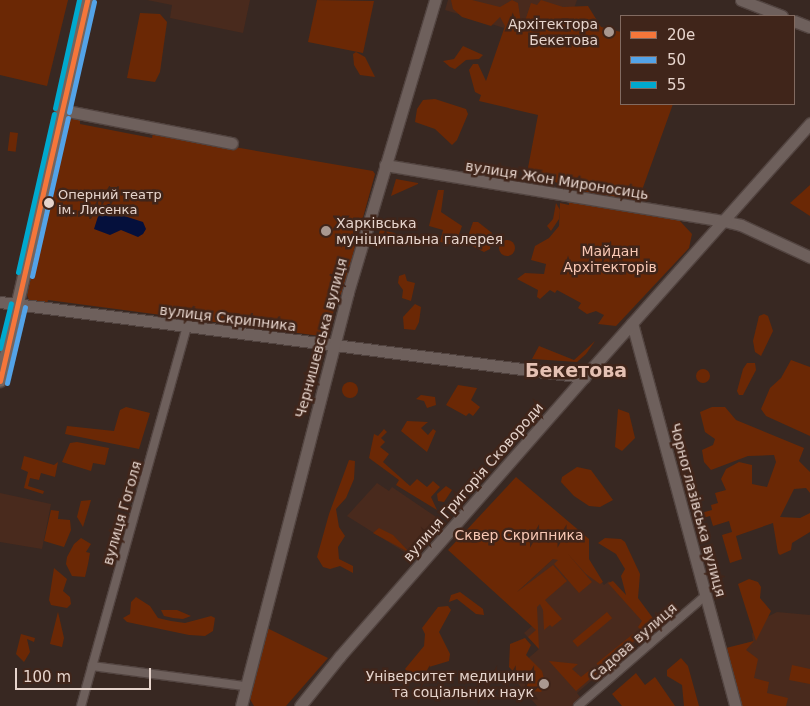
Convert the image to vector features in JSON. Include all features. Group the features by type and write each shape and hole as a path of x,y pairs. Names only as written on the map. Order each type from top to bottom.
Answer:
{"main road":[{"path":"0,382 87,0"}],"street":[{"name":"Чернишевська вулиця","path":"242,706 244,689 334,346 385,165 435,0"},
{"path":"741,0 779,15"},
{"path":"795,21 810,27"},
{"path":"62,110 232,143"},
{"name":"вулиця Григорія Сковороди","path":"300,706 340,656 584,377 810,123"},
{"name":"вулиця Жон Мироносиць","path":"385,165 724,221 741,225 810,257"},
{"name":"вулиця Скрипника","path":"0,302 18,306 584,377"},
{"name":"Чорноглазівська вулиця","path":"632,323 735,706"},
{"name":"вулиця Гоголя","path":"80,706 187,327"},
{"name":"Садова вулиця","path":"578,706 705,596"},
{"path":"92,666 244,689 250,706"}],"shaded area":[{"path":"147,0 250,0 243,33 170,18 172,5"},
{"path":"448,0 577,0 571,17 521,33 445,10"},
{"path":"109,204 114,206 115,213 143,222 146,229 143,234 138,237 121,230 110,235 94,229 101,207"},
{"path":"377,483 389,491 392,487 439,519 409,555 347,516"},
{"path":"0,493 51,504 42,549 0,542"},
{"path":"569,544 604,585 609,581 653,627 577,693 581,698 572,706 537,706 510,674 539,649 524,633 532,626 512,597"},
{"path":"777,612 810,615 810,706 744,706 729,648 753,641 752,634 761,620"}],"green space":[{"path":"0,0 68,0 47,86 0,75"},
{"path":"317,0 374,1 363,53 308,42"},
{"path":"451,0 472,0 500,7 512,0 518,3 521,23 514,31 521,33 531,3 537,5 541,0 563,7 588,6 601,27 620,32 620,105 673,105 641,193 634,192 637,201 563,190 562,185 527,173 538,115 479,101 481,95 475,92 469,70 473,64 478,64 486,81 505,26 500,17 491,26 462,17 453,9"},
{"path":"140,13 160,14 167,22 160,72 155,82 127,78"},
{"path":"463,46 483,55 479,59 466,60 455,69 443,61 454,59"},
{"path":"356,52 365,57 375,77 360,75 354,65 353,54"},
{"path":"435,99 466,109 468,114 457,140 452,145 435,129 415,122 417,109 423,100"},
{"path":"69,118 80,119 80,124 152,138 153,133 373,171 375,174 342,294 337,296 328,337 48,300 47,304 29,300 27,295"},
{"path":"10,132 18,133 16,152 8,151"},
{"path":"396,179 418,183 418,184 391,196"},
{"path":"810,185 810,216 790,203"},
{"path":"438,190 444,190 441,212 462,226 457,240 450,244 440,242 443,230 429,226"},
{"name":"Майдан Архітекторів","path":"569,202 679,220 692,234 689,248 616,326 598,324 604,315 596,311 587,314 578,308 581,303 557,290 555,293 550,290 540,299 537,297 538,290 517,279 525,273 544,274 546,264 531,260 535,246 549,238 559,226 560,203 569,205"},
{"path":"556,203 560,210 559,219 551,231 547,226 553,219"},
{"path":"473,222 478,222 492,233 490,249 484,252 470,245 467,239"},
{"path":"380,230 395,233 398,238 387,244 377,239"},
{"path":"507,240 513,242 515,248 513,254 507,256 501,254 499,248 501,242"},
{"path":"405,274 407,281 415,283 411,301 402,298 403,290 398,283 399,276"},
{"path":"415,304 421,307 419,322 415,330 404,329 403,317"},
{"path":"764,314 768,316 773,331 761,356 755,352 753,341 759,316"},
{"path":"595,341 586,354 577,362 532,359 539,346 574,360"},
{"path":"791,360 810,367 810,436 766,416 761,409 770,388 781,378"},
{"path":"747,363 755,363 756,370 743,395 739,395 737,391 743,369"},
{"path":"700,369 706,369 710,376 706,383 700,383 696,379 696,373"},
{"path":"350,382 358,390 350,398 342,390"},
{"path":"458,385 477,388 471,400 480,407 473,416 469,413 466,416 446,405"},
{"path":"421,395 435,397 436,405 427,408 424,401 416,399"},
{"path":"126,407 150,413 139,449 65,434 67,426 114,431 120,410"},
{"path":"712,407 725,407 736,420 804,448 799,461 810,472 810,493 806,488 794,489 780,517 800,518 810,513 810,532 792,543 791,550 780,555 778,553 773,523 736,536 742,559 730,563 722,535 732,532 729,521 713,526 710,516 698,519 697,514 712,510 711,505 718,503 715,493 726,490 721,479 726,469 739,462 752,465 752,484 767,487 776,462 774,455 748,456 711,470 704,462 702,450 713,445 715,439 705,432 700,412"},
{"path":"618,409 629,413 635,438 622,451 615,447"},
{"path":"407,421 428,422 421,428 428,435 433,429 436,431 427,452 401,431"},
{"path":"384,429 387,432 381,438 385,442 380,447 389,454 383,462 410,486 417,479 427,487 433,481 440,487 431,497 437,510 396,485 399,480 369,458 374,434 378,436"},
{"path":"77,442 109,448 105,465 93,463 91,471 62,462 70,443"},
{"path":"24,456 54,465 58,462 55,477 41,473 39,480 30,478 28,486 44,491 43,494 24,488 28,472 21,469"},
{"path":"349,460 355,461 354,479 346,498 336,509 339,527 345,536 338,547 339,559 353,566 353,573 340,566 330,569 323,567 317,557 329,514"},
{"path":"577,467 591,470 613,500 600,507 589,506 574,496 561,482 562,477"},
{"name":"Сквер Скрипника","path":"516,477 589,539 589,559 603,582 600,584 586,574 568,554 592,582 579,593 554,564 558,560 553,559 517,592 553,565 567,581 545,600 562,619 552,627 550,625 544,630 543,610 540,604 537,607 539,649 528,637 536,630 448,550"},
{"path":"446,486 452,490 444,502 438,501 437,494"},
{"path":"91,500 83,527 77,517 81,501"},
{"path":"51,510 59,511 58,519 70,520 71,530 64,547 44,541"},
{"path":"379,528 393,535 410,553 373,533"},
{"path":"81,538 91,544 86,552 90,553 85,577 72,576 66,564 67,557 74,544"},
{"path":"605,538 621,539 625,542 640,574 638,598 655,621 642,632 638,627 642,621 608,583 613,581 626,595 621,576 625,569 616,554 598,543"},
{"path":"54,568 67,579 63,591 70,597 71,604 67,608 51,605 49,600"},
{"path":"749,579 758,582 761,587 760,598 771,611 756,641 738,584"},
{"path":"460,592 483,609 484,615 476,614 457,599 449,602 451,595"},
{"path":"136,597 150,606 158,618 185,623 211,616 215,618 213,631 205,636 189,635 127,622 123,618 130,614 131,602"},
{"path":"448,606 451,610 439,632 450,654 449,661 429,667 427,678 418,683 405,669 424,646 425,634 422,628 438,607"},
{"path":"161,610 177,610 191,616 183,619 173,618 164,616"},
{"path":"58,612 64,638 62,647 50,644"},
{"path":"607,612 612,618 578,647 573,641"},
{"path":"265,627 328,658 286,706 254,706 248,696"},
{"path":"21,634 35,638 34,642 27,639 30,652 24,662 16,654"},
{"path":"633,634 637,639 600,668 596,664"},
{"path":"525,638 531,645 526,655 542,671 546,686 541,692 532,691 509,667 510,644"},
{"path":"754,641 746,650 758,659 754,678 769,682 767,693 788,698 786,706 740,706 726,648"},
{"path":"681,658 688,666 699,706 684,706 682,685 667,676 667,670"},
{"path":"549,661 578,664 572,669 581,677 591,669 597,673 576,691"},
{"path":"792,665 810,669 810,684 789,680"},
{"path":"636,673 645,685 655,677 675,706 622,706 612,694"}],"transit line":[{"name":"55","path":"55,108 79,0"},
{"name":"20е","path":"0,381 87,0"},
{"name":"50","path":"69,112 94,2"},
{"name":"55","path":"18,272 54,114"},
{"name":"50","path":"32,276 68,118"},
{"name":"55","path":"0,348 11,303"},
{"name":"50","path":"7,383 25,307"}],"place":[{"name":"Архітектора Бекетова","path":"609,32"},
{"name":"Оперний театр ім. Лисенка","path":"49,203"},
{"name":"Харківська муніципальна галерея","path":"326,231"},
{"name":"Університет медицини та соціальних наук","path":"544,684"}],"district":[{"name":"Бекетова","path":"576,371"}]}
